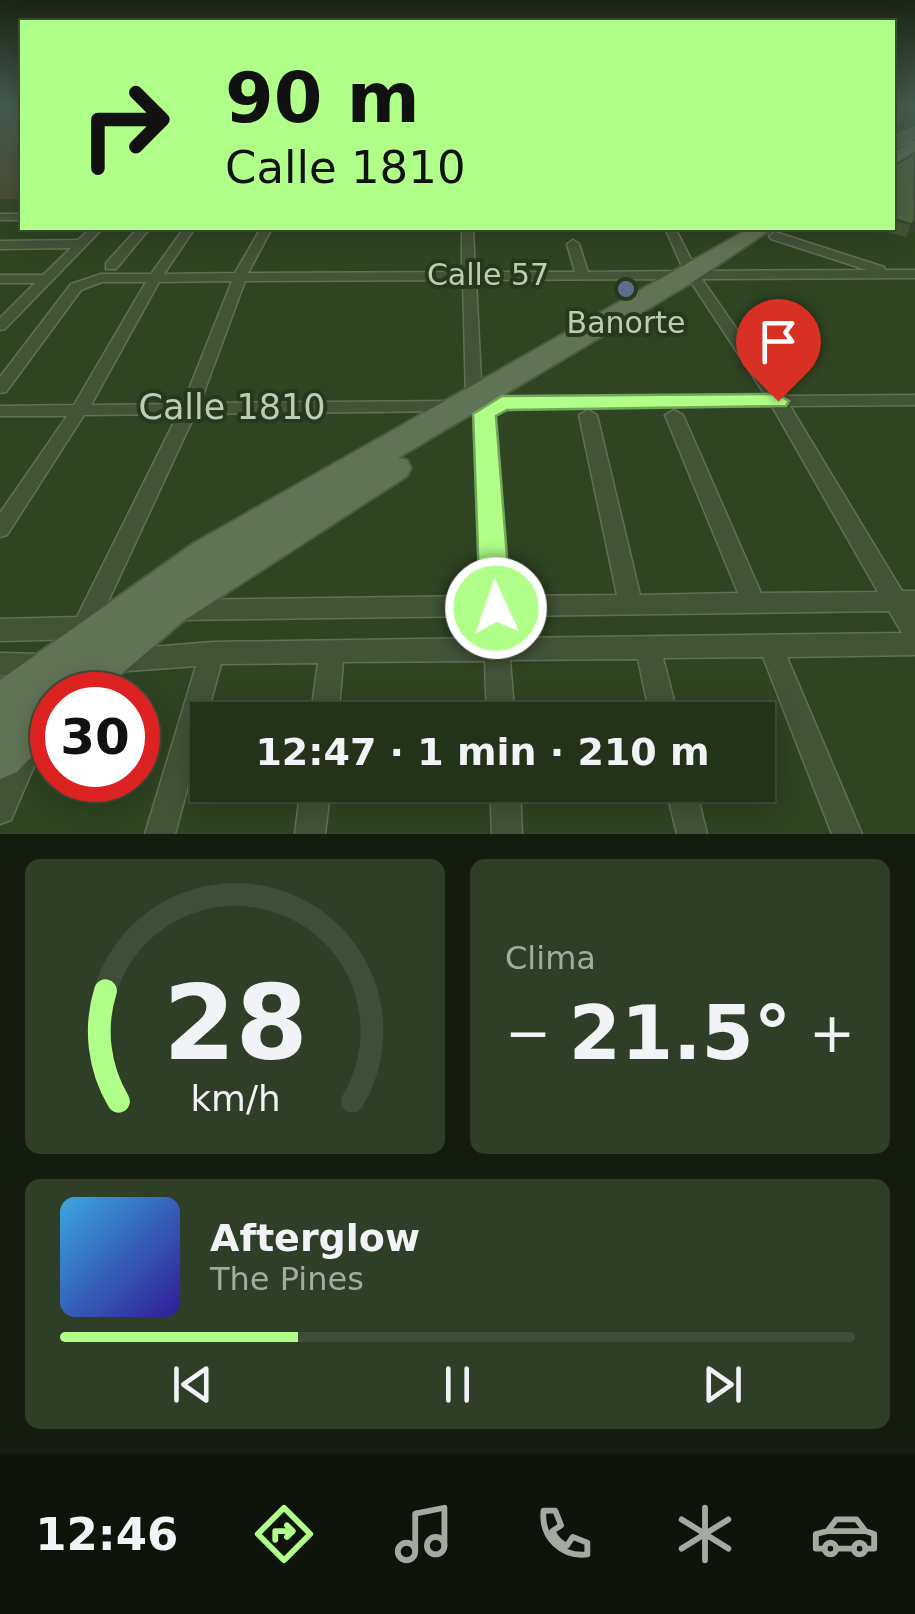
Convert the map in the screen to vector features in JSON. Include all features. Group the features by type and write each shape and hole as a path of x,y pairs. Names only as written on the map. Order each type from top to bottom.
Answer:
{"main road":[{"path":"72,672 101,638 207,554 481,406 702,278 776,230"},
{"path":"101,638 168,610 481,406"},
{"path":"0,707 30,699"},
{"path":"0,755 30,721"}],"street":[{"path":"0,326 95,230"},
{"path":"111,266 142,230"},
{"path":"0,528 80,409 155,278 188,230"},
{"path":"101,638 240,277 265,230"},
{"path":"467,230 500,702"},
{"path":"671,230 904,601 915,634"},
{"name":"Calle 57","path":"776,230 890,273"},
{"path":"0,244 81,244"},
{"path":"573,244 582,275"},
{"name":"Calle 57","path":"0,388 76,288 87,282 240,277 702,278 915,274"},
{"path":"0,278 42,283"},
{"path":"0,286 42,283"},
{"name":"Calle 1810","path":"0,411 915,400"},
{"path":"674,415 754,604"},
{"path":"588,416 632,604"},
{"path":"168,610 904,601"},
{"path":"0,630 212,653 915,644"},
{"path":"647,646 660,702"},
{"path":"771,647 847,834"},
{"path":"326,702 332,651"},
{"path":"160,834 212,653"},
{"path":"0,664 30,680"},
{"path":"0,809 30,745"},
{"path":"310,834 314,802"},
{"path":"506,802 508,834"},
{"path":"684,802 692,834"}],"green space":[{"path":"0,146 20,146 20,199 0,199"}],"building":[{"path":"915,153 915,221 911,224 895,220 895,165"}],"place":[{"name":"Banorte","path":"626,289"}],"route":[{"path":"496,608 484,414 502,403 778,401"}]}
